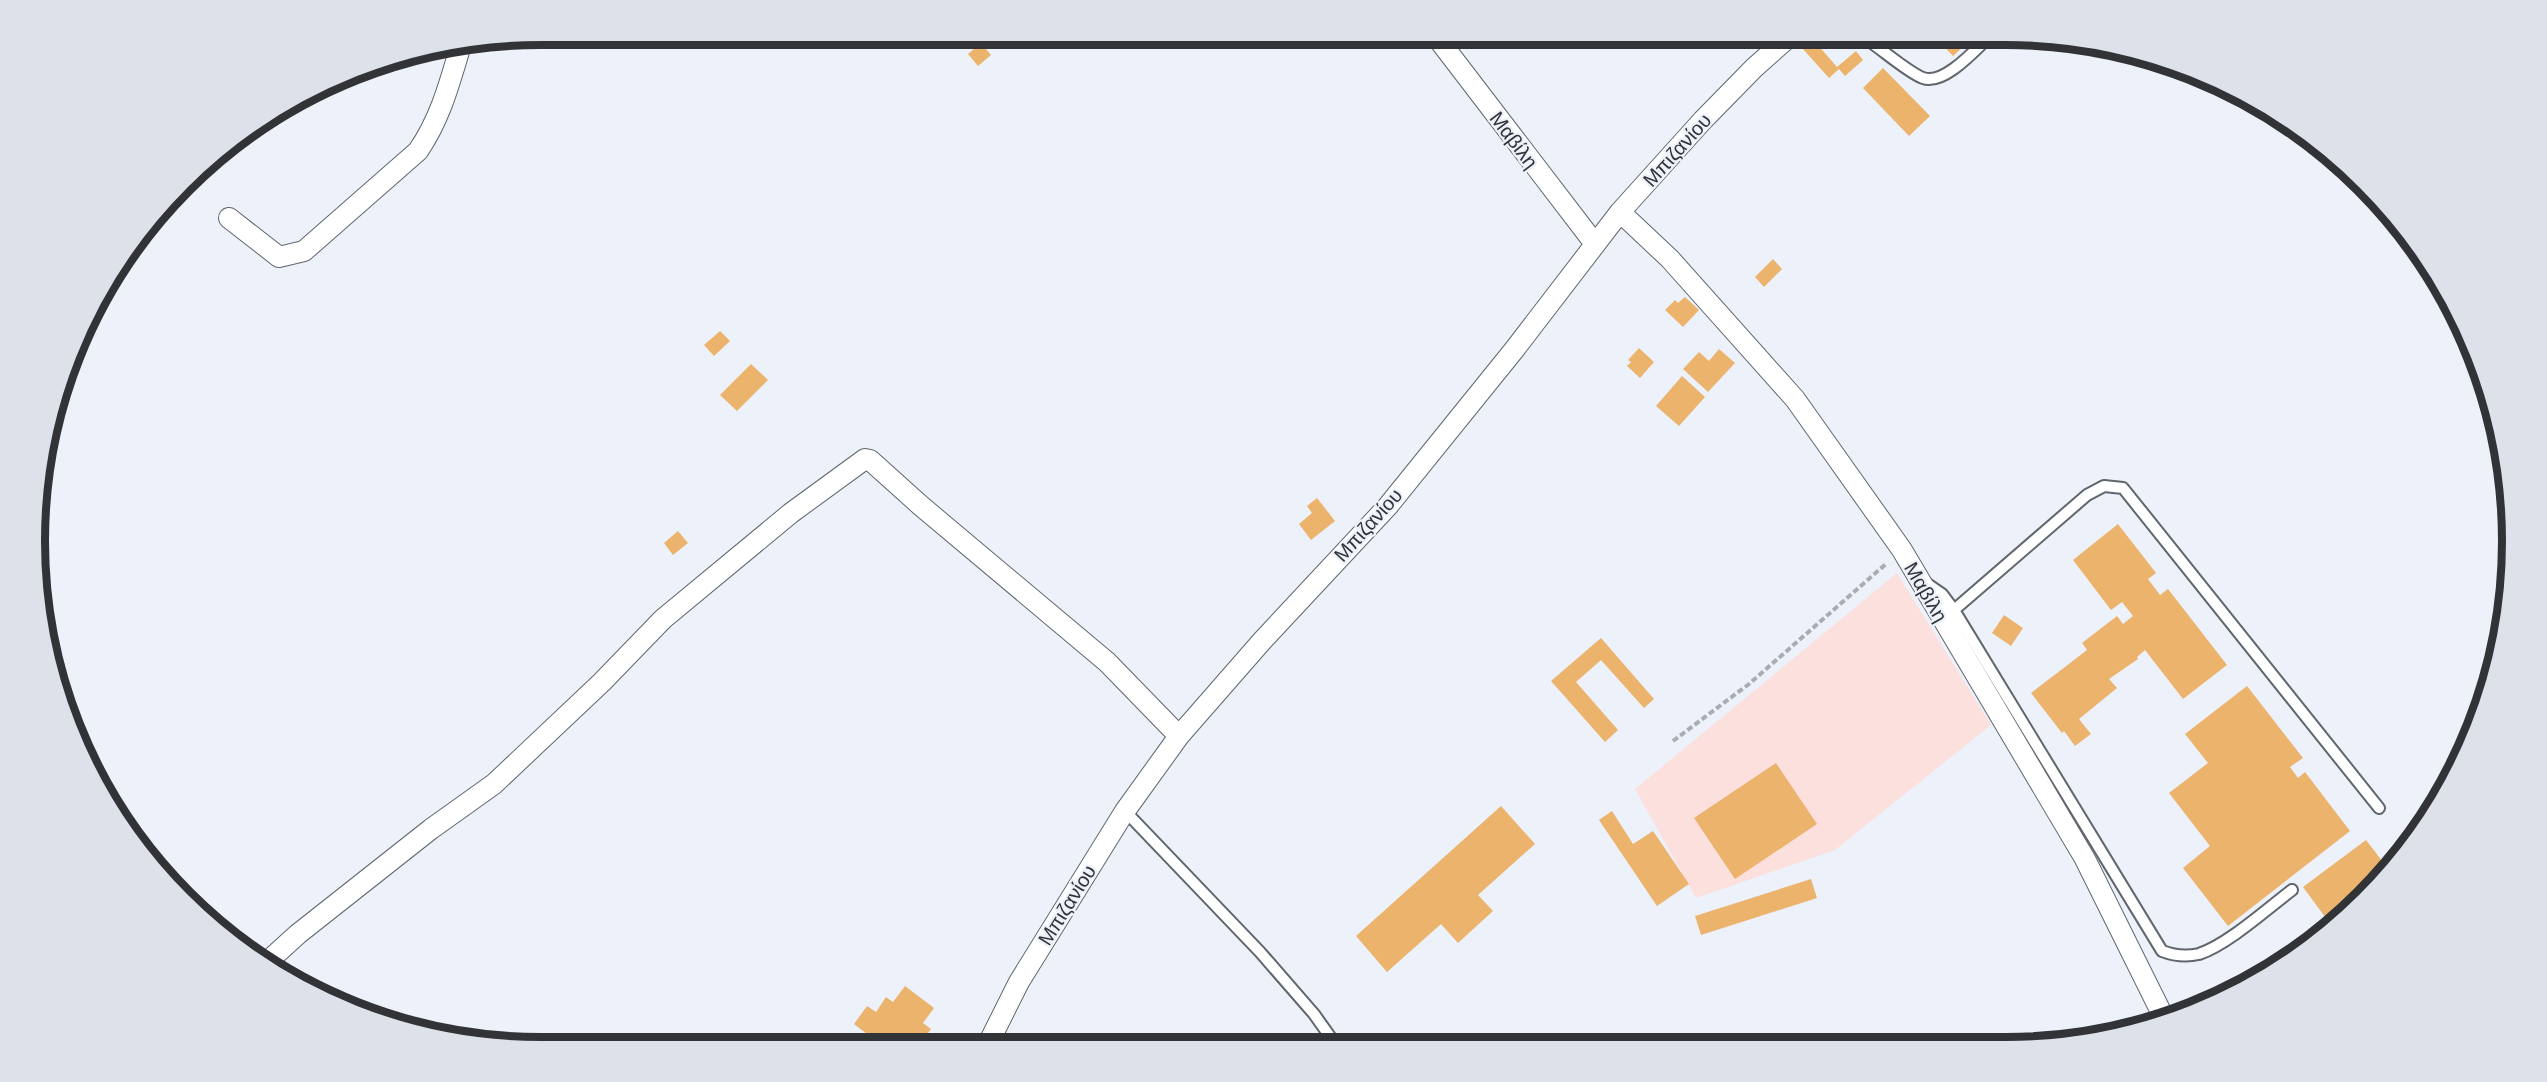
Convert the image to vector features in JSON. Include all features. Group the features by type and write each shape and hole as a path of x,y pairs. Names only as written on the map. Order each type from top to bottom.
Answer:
{"street":[{"name":"Μαβίλη","path":"1442,45 1594,244"},
{"name":"Μπιζανίου","path":"992,1037 1019,982 1125,811 1179,736 1262,640 1388,506 1514,350 1620,212 1703,120 1779,45"},
{"path":"229,218 279,257 304,251 418,151 441,112 459,52"},
{"name":"Μαβίλη","path":"1620,212 1670,259 1795,399 1902,550 2085,859 2161,1012"},
{"path":"273,958 298,934 431,829 494,784 602,682 663,619 791,513 865,459 870,460 920,506 1107,662 1179,736"}],"lane":[{"path":"1875,45 1924,79 1948,74 1979,45"},
{"path":"1954,610 2087,495 2104,486 2123,488 2379,808"},
{"path":"1919,577 1942,594 1954,610 2162,951 2176,956 2199,954 2220,944 2292,890"},
{"path":"1125,811 1260,952 1314,1014 1330,1037"}],"path":[{"path":"1673,741 1749,684 1902,550"}],"shaded area":[{"path":"1897,573 1991,725 1835,850 1696,898 1635,789"}],"building":[{"path":"979,45 983,45 991,55 978,66 968,54"},
{"path":"1799,45 1818,45 1837,67 1856,51 1863,60 1845,76 1839,69 1829,78"},
{"path":"1943,45 1965,45 1953,56"},
{"path":"1883,68 1930,116 1909,136 1863,88"},
{"path":"1773,259 1782,269 1764,287 1755,277"},
{"path":"1685,297 1699,310 1683,327 1665,310 1675,300 1678,303"},
{"path":"720,331 730,341 714,356 704,345"},
{"path":"1639,348 1654,362 1640,378 1627,366 1631,362 1628,360"},
{"path":"1719,349 1735,363 1708,392 1683,369 1699,352 1709,361"},
{"path":"751,364 768,380 737,411 720,395"},
{"path":"1682,376 1705,397 1679,426 1656,406"},
{"path":"1317,498 1335,521 1311,540 1299,524 1312,513 1307,506"},
{"path":"2118,524 2156,573 2148,579 2160,595 2168,589 2227,665 2183,699 2145,650 2137,657 2138,659 2109,679 2117,688 2079,719 2091,734 2075,746 2031,693 2087,650 2082,643 2117,616 2123,624 2133,616 2122,602 2111,610 2073,560"},
{"path":"678,531 688,543 673,555 664,543"},
{"path":"2004,615 2023,628 2011,646 1992,633"},
{"path":"1601,638 1654,699 1644,708 1601,660 1576,682 1618,730 1605,742 1551,681"},
{"path":"2247,686 2303,758 2290,767 2298,778 2305,772 2350,831 2228,926 2183,868 2210,846 2169,793 2208,763 2185,734"},
{"path":"1776,763 1817,824 1735,879 1694,818"},
{"path":"1501,806 1535,844 1478,895 1493,911 1458,943 1441,924 1387,972 1356,936"},
{"path":"1612,811 1633,844 1653,831 1689,884 1657,906 1599,820"},
{"path":"2366,840 2383,863 2357,892 2327,919 2303,887"},
{"path":"1811,879 1817,898 1701,935 1695,916"},
{"path":"905,986 934,1008 923,1023 931,1029 925,1037 871,1037 854,1024 867,1006 876,1012 886,997 893,1002"}]}
